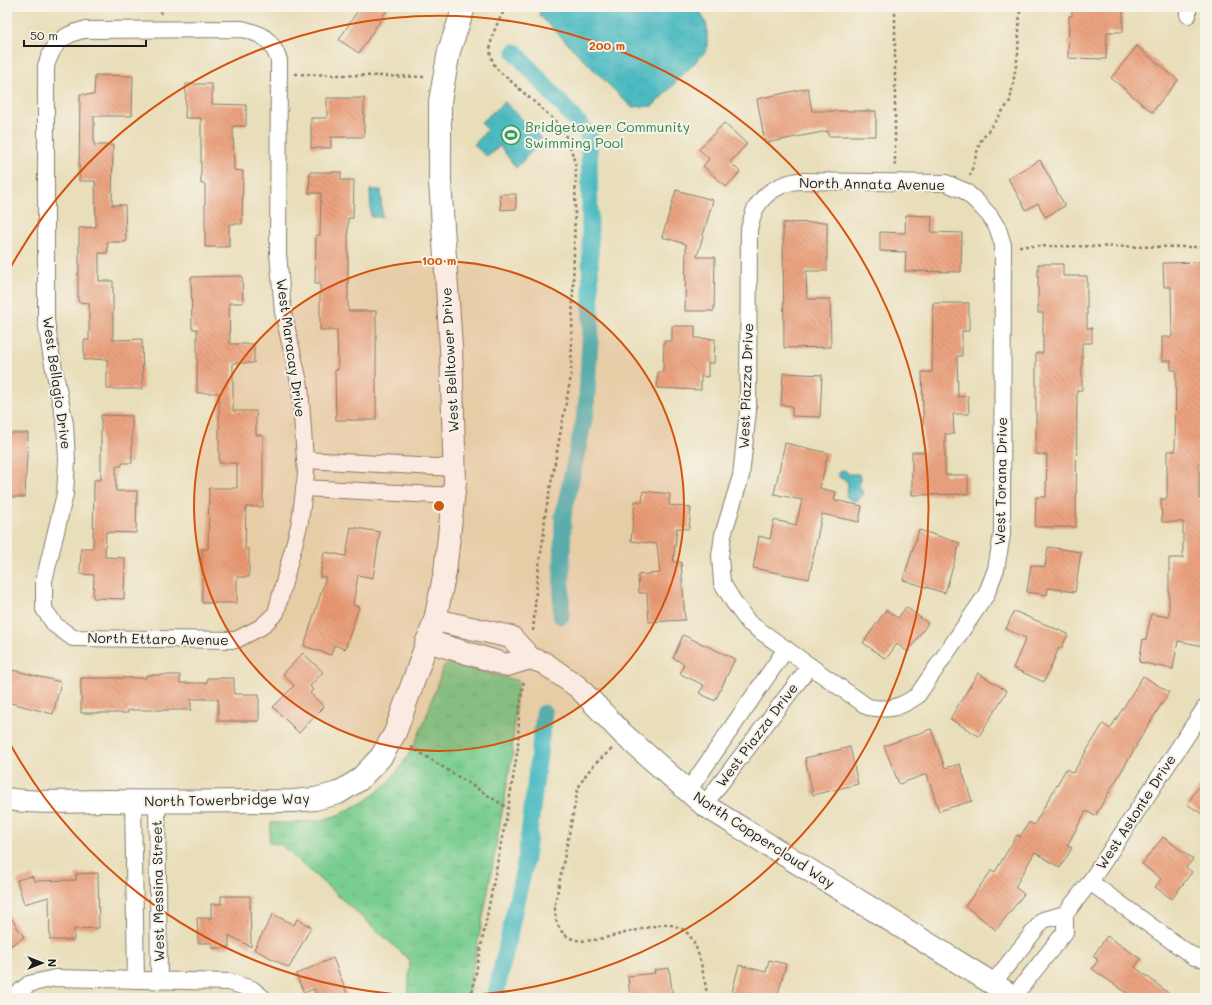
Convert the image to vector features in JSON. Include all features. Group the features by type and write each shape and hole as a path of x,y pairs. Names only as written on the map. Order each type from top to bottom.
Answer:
{"street":[{"name":"West Belltower Drive","path":"435,620 445,572 454,496 455,468 451,348 440,181 440,101 449,51 464,7"},
{"name":"West Bellagio Drive","path":"55,625 44,608 44,581 65,494 67,460 65,424 50,354 46,320 46,66 50,54 57,42 69,33 83,30 242,29 256,33 267,39"},
{"name":"West Maracay Drive","path":"261,628 276,613 300,522 306,474 300,386 283,312 278,253 279,60 275,49 267,39"},
{"name":"North Annata Avenue","path":"769,192 784,184 797,181 946,183 965,191 990,216"},
{"name":"West Piazza Drive","path":"688,791 786,649 749,622 735,604 722,583 720,556 723,535 741,476 748,411 749,230 756,208 769,192"},
{"name":"West Torana Drive","path":"810,666 868,707 892,709 905,704 917,696 986,595 996,569 1002,535 1003,246 998,229 990,216"},
{"path":"305,460 455,468"},
{"path":"304,488 454,496"},
{"name":"North Coppercloud Way","path":"435,620 511,637 529,657 544,663 578,687 624,735 704,805 1015,997"},
{"name":"North Towerbridge Way","path":"7,799 133,802 293,802 315,799 338,793 360,780 381,757 389,744 395,733 435,620"},
{"name":"North Ettaro Avenue","path":"55,625 73,638 182,640 236,640 261,628"},
{"path":"427,642 507,665 529,657"},
{"path":"786,649 810,666"},
{"name":"West Piazza Drive","path":"704,805 810,666"},
{"name":"West Astonte Drive","path":"1065,914 1090,882 1205,708"},
{"name":"West Messina Street","path":"133,802 136,980"},
{"name":"West Messina Street","path":"157,802 159,981"},
{"path":"1090,882 1194,957 1205,959"},
{"path":"993,983 1043,920 1065,914 1065,932 1015,997"},
{"path":"12,998 29,984 55,978 229,982 252,988 263,998"}],"path":[{"path":"471,998 508,808 518,748 519,713 529,657 545,516 568,398 570,376 576,168 565,132 558,123 497,69 492,62 490,53 491,40 498,21 506,7"},
{"path":"894,182 895,7"},
{"path":"965,191 980,142 1010,102 1018,54 1020,7"},
{"path":"291,74 430,77"},
{"path":"1003,246 1205,247"},
{"path":"411,747 508,808"},
{"path":"612,749 591,767 578,789 555,904 556,919 561,930 569,937 578,941 592,941 665,924 675,926 686,932 692,938 698,951 708,998"}],"green space":[{"path":"450,663 519,681 516,697 512,756 467,998 408,998 410,960 280,844 269,843 271,823 307,822 322,820 338,815 373,795 389,781 402,765 413,747 422,728 443,667"}],"water":[{"path":"539,7 698,7 707,26 707,50 653,106 631,107 540,16"},
{"name":"Bridgetower Community Swimming Pool","path":"505,102 543,140 516,168 500,146 487,157 474,145 487,130 481,122"},
{"path":"370,190 381,190 382,217 371,217"},
{"path":"841,470 846,471 849,474 859,474 859,484 863,494 859,499 853,501 846,496 848,486 847,481 840,478 838,473"}],"building":[{"path":"360,7 389,7 359,53 339,40"},
{"path":"1072,7 1123,7 1123,32 1107,32 1106,59 1068,58 1069,16 1072,16"},
{"path":"1137,46 1178,80 1152,112 1111,78"},
{"path":"95,75 133,76 132,116 94,116 94,145 113,145 112,205 125,205 126,242 107,242 108,253 99,253 99,281 113,281 113,340 142,339 143,389 107,389 107,359 84,360 84,340 89,340 89,303 78,302 79,228 96,227 95,181 79,181 80,94 94,95"},
{"path":"186,84 212,84 212,104 246,105 246,126 233,126 234,170 243,171 242,224 229,224 229,247 205,247 205,184 201,184 201,118 185,118"},
{"path":"808,88 812,111 876,111 876,136 828,136 828,131 765,143 757,99"},
{"path":"327,98 364,98 364,137 331,137 331,148 311,148 311,118 327,118"},
{"path":"724,123 747,144 730,162 740,172 726,187 703,166 709,159 699,149"},
{"path":"1040,160 1065,206 1045,217 1038,203 1026,210 1008,178"},
{"path":"310,172 341,172 341,180 354,180 353,218 348,218 348,311 376,311 376,420 336,420 335,370 338,370 337,330 320,330 320,284 315,284 316,235 320,235 321,193 309,193"},
{"path":"676,190 713,200 697,257 715,257 714,311 685,311 686,244 662,237"},
{"path":"500,194 516,194 516,209 501,210"},
{"path":"906,215 932,216 931,232 962,233 961,272 905,271 906,252 880,251 880,232 905,233"},
{"path":"827,222 827,271 806,271 807,299 830,299 831,347 784,348 783,223"},
{"path":"1205,262 1205,463 1199,463 1199,499 1205,499 1205,635 1203,646 1178,641 1173,669 1139,662 1143,639 1146,640 1151,614 1169,617 1169,558 1183,558 1183,522 1162,522 1161,499 1167,499 1167,451 1175,451 1176,370 1171,370 1171,361 1162,361 1162,337 1172,337 1171,287 1164,287 1163,263"},
{"path":"1038,264 1063,264 1063,276 1087,276 1087,328 1092,328 1092,343 1082,343 1082,390 1077,390 1076,527 1035,527 1036,497 1046,497 1047,455 1036,454 1036,353 1043,353 1043,313 1038,313"},
{"path":"242,276 243,303 229,303 230,344 254,344 254,363 233,363 233,411 256,411 256,435 263,435 263,507 246,507 245,549 249,549 249,577 237,577 237,603 202,603 202,549 208,549 209,488 237,488 237,463 219,463 219,393 197,393 197,329 192,329 191,277"},
{"path":"933,303 969,303 969,331 962,331 962,356 957,356 958,397 968,396 969,414 953,414 954,434 945,434 945,475 968,475 968,494 912,495 912,452 924,452 922,372 932,372"},
{"path":"672,326 695,326 695,338 715,339 714,363 708,363 708,377 701,376 701,390 657,388 658,372 663,372 664,341 672,341"},
{"path":"783,373 822,375 820,417 792,416 792,406 781,405"},
{"path":"101,415 132,416 132,463 122,463 122,466 116,466 116,491 137,491 136,533 106,532 105,557 125,558 124,599 93,598 94,575 80,574 81,548 93,548 94,480 101,480"},
{"path":"7,433 28,433 25,497 7,497"},
{"path":"785,443 828,453 820,488 836,492 834,500 862,506 859,522 822,514 809,579 753,568 759,536 770,539 774,520 796,525 802,500 774,494"},
{"path":"643,491 670,494 669,505 691,508 689,529 677,528 673,562 681,562 685,620 649,622 647,593 639,593 638,575 660,573 657,544 631,541 635,501 642,502"},
{"path":"351,527 380,532 373,578 358,575 353,605 359,607 345,649 334,645 331,655 304,646 326,577 320,577 324,552 346,556"},
{"path":"919,530 960,543 945,593 903,580"},
{"path":"1048,547 1081,552 1075,592 1048,588 1047,595 1027,592 1031,565 1045,567"},
{"path":"906,607 928,623 908,652 897,644 886,659 863,643 886,610 898,618"},
{"path":"1014,611 1068,634 1061,649 1059,648 1044,682 1013,668 1026,638 1006,629"},
{"path":"683,635 735,659 715,701 699,693 704,685 680,674 684,664 673,658"},
{"path":"303,653 323,672 310,686 313,690 310,693 324,707 299,733 273,707 294,686 283,674"},
{"path":"12,670 61,682 53,714 7,702 7,692"},
{"path":"978,673 1007,691 979,736 950,719"},
{"path":"146,675 180,675 180,683 207,683 207,678 234,678 234,694 259,694 259,721 218,721 218,699 191,699 191,710 128,710 128,713 81,713 81,678 146,678"},
{"path":"1143,676 1169,692 1095,816 1086,811 1067,846 1072,848 1060,868 1035,852 1015,887 1024,894 996,930 965,906 992,870 995,872 1017,835 1020,837 1029,822 1034,825 1066,769 1073,773 1103,724 1110,729"},
{"path":"931,729 945,768 960,764 972,801 939,811 927,774 899,784 884,746"},
{"path":"850,747 858,784 813,795 805,758"},
{"path":"1205,777 1205,816 1187,804"},
{"path":"1163,837 1193,859 1186,868 1192,872 1172,899 1155,887 1161,879 1142,864"},
{"path":"98,873 99,928 74,929 74,940 50,940 49,897 24,904 17,880 32,876 34,881 76,880 76,874"},
{"path":"221,896 250,896 251,947 229,935 229,948 212,948 212,943 198,943 197,918 211,918 211,904 221,904"},
{"path":"7,912 24,937 7,948"},
{"path":"273,914 294,925 297,919 311,927 289,968 254,949"},
{"path":"1107,936 1141,959 1135,967 1175,998 1134,998 1092,969 1098,960 1093,956"},
{"path":"333,958 349,998 317,998 314,989 304,993 296,974"},
{"path":"769,960 786,964 777,998 754,998 732,992 739,965 766,972"},
{"path":"669,968 673,998 630,998 628,976 655,973 654,970"}],"waterway":[{"path":"515,52 589,135 591,324 586,411 563,516 561,616"},
{"path":"495,998 526,859 544,713"}],"place":[{"name":"Bridgetower Community Swimming Pool","path":"511,135"}]}
